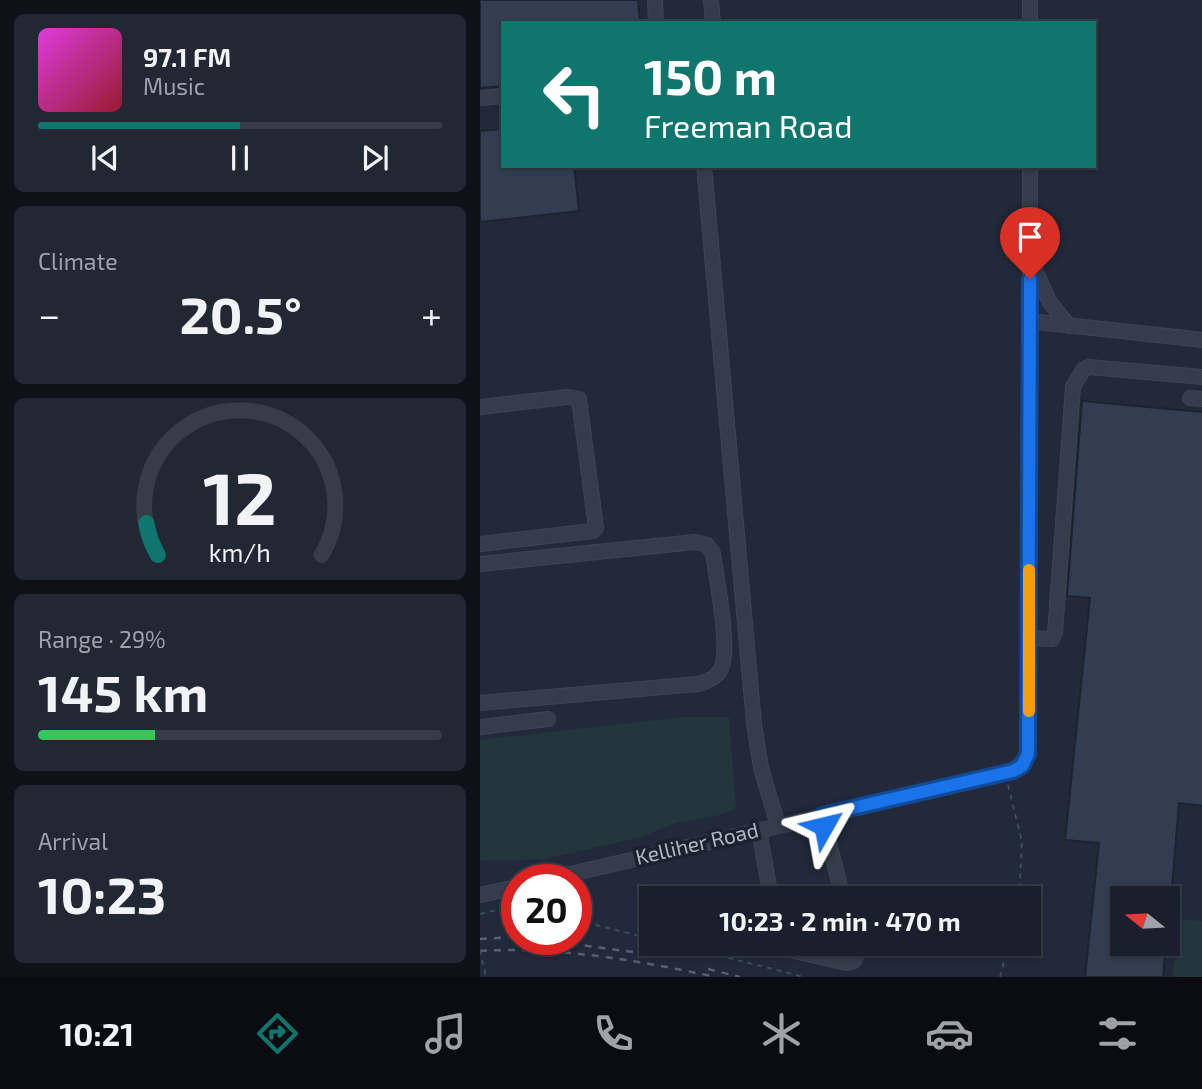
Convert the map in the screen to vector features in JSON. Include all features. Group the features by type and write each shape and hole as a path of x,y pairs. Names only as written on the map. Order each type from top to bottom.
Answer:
{"street":[{"path":"655,0 656,21"},
{"path":"711,0 713,21"},
{"path":"1030,0 1030,21"},
{"path":"480,98 501,96"},
{"path":"704,168 754,724 761,768 778,825"},
{"path":"1009,772 1022,766 1028,754 1030,168"},
{"path":"1030,258 1049,301 1069,326"},
{"path":"1029,321 1203,340"},
{"path":"1029,638 1052,639 1055,633 1073,387 1079,376 1089,368 1203,377"},
{"path":"480,407 568,397 579,399 596,528 593,531 480,544"},
{"path":"480,564 681,543 707,545 713,553 725,654 720,671 708,681 698,684 480,703"},
{"path":"480,727 548,719"},
{"name":"Kelliher Road","path":"592,869 1009,772"},
{"path":"822,815 840,886"},
{"path":"759,830 769,886"},
{"path":"480,895 501,890"},
{"path":"816,956 847,963 854,961 856,956"}],"path":[{"path":"1009,772 1022,842 1021,886"},
{"path":"480,914 501,909"},
{"path":"592,924 639,936"},
{"path":"480,950 486,977"},
{"path":"721,956 804,977"},
{"path":"1000,977 1006,956"}],"green space":[{"path":"683,717 729,717 736,808 720,815 675,823 641,837 546,859 480,861 480,740"},
{"path":"1180,918 1202,922 1202,977 1173,977 1175,956 1180,956"}],"building":[{"path":"480,0 638,0 640,21 501,21 501,86 480,88"},
{"path":"501,129 501,168 574,168 579,211 480,222 480,131"},
{"path":"1082,401 1203,412 1203,806 1179,803 1172,886 1110,886 1110,956 1165,956 1163,977 1085,977 1099,843 1065,840 1090,598 1067,596"}],"railway":[{"path":"480,939 501,938"},
{"path":"592,947 633,952"},
{"path":"480,951 569,953 628,960 716,977"},
{"path":"708,969 740,977"}],"slow traffic":[{"path":"1029,570 1029,711"}],"route":[{"path":"824,826 822,815 1013,771 1022,766 1028,754 1030,279"}]}
